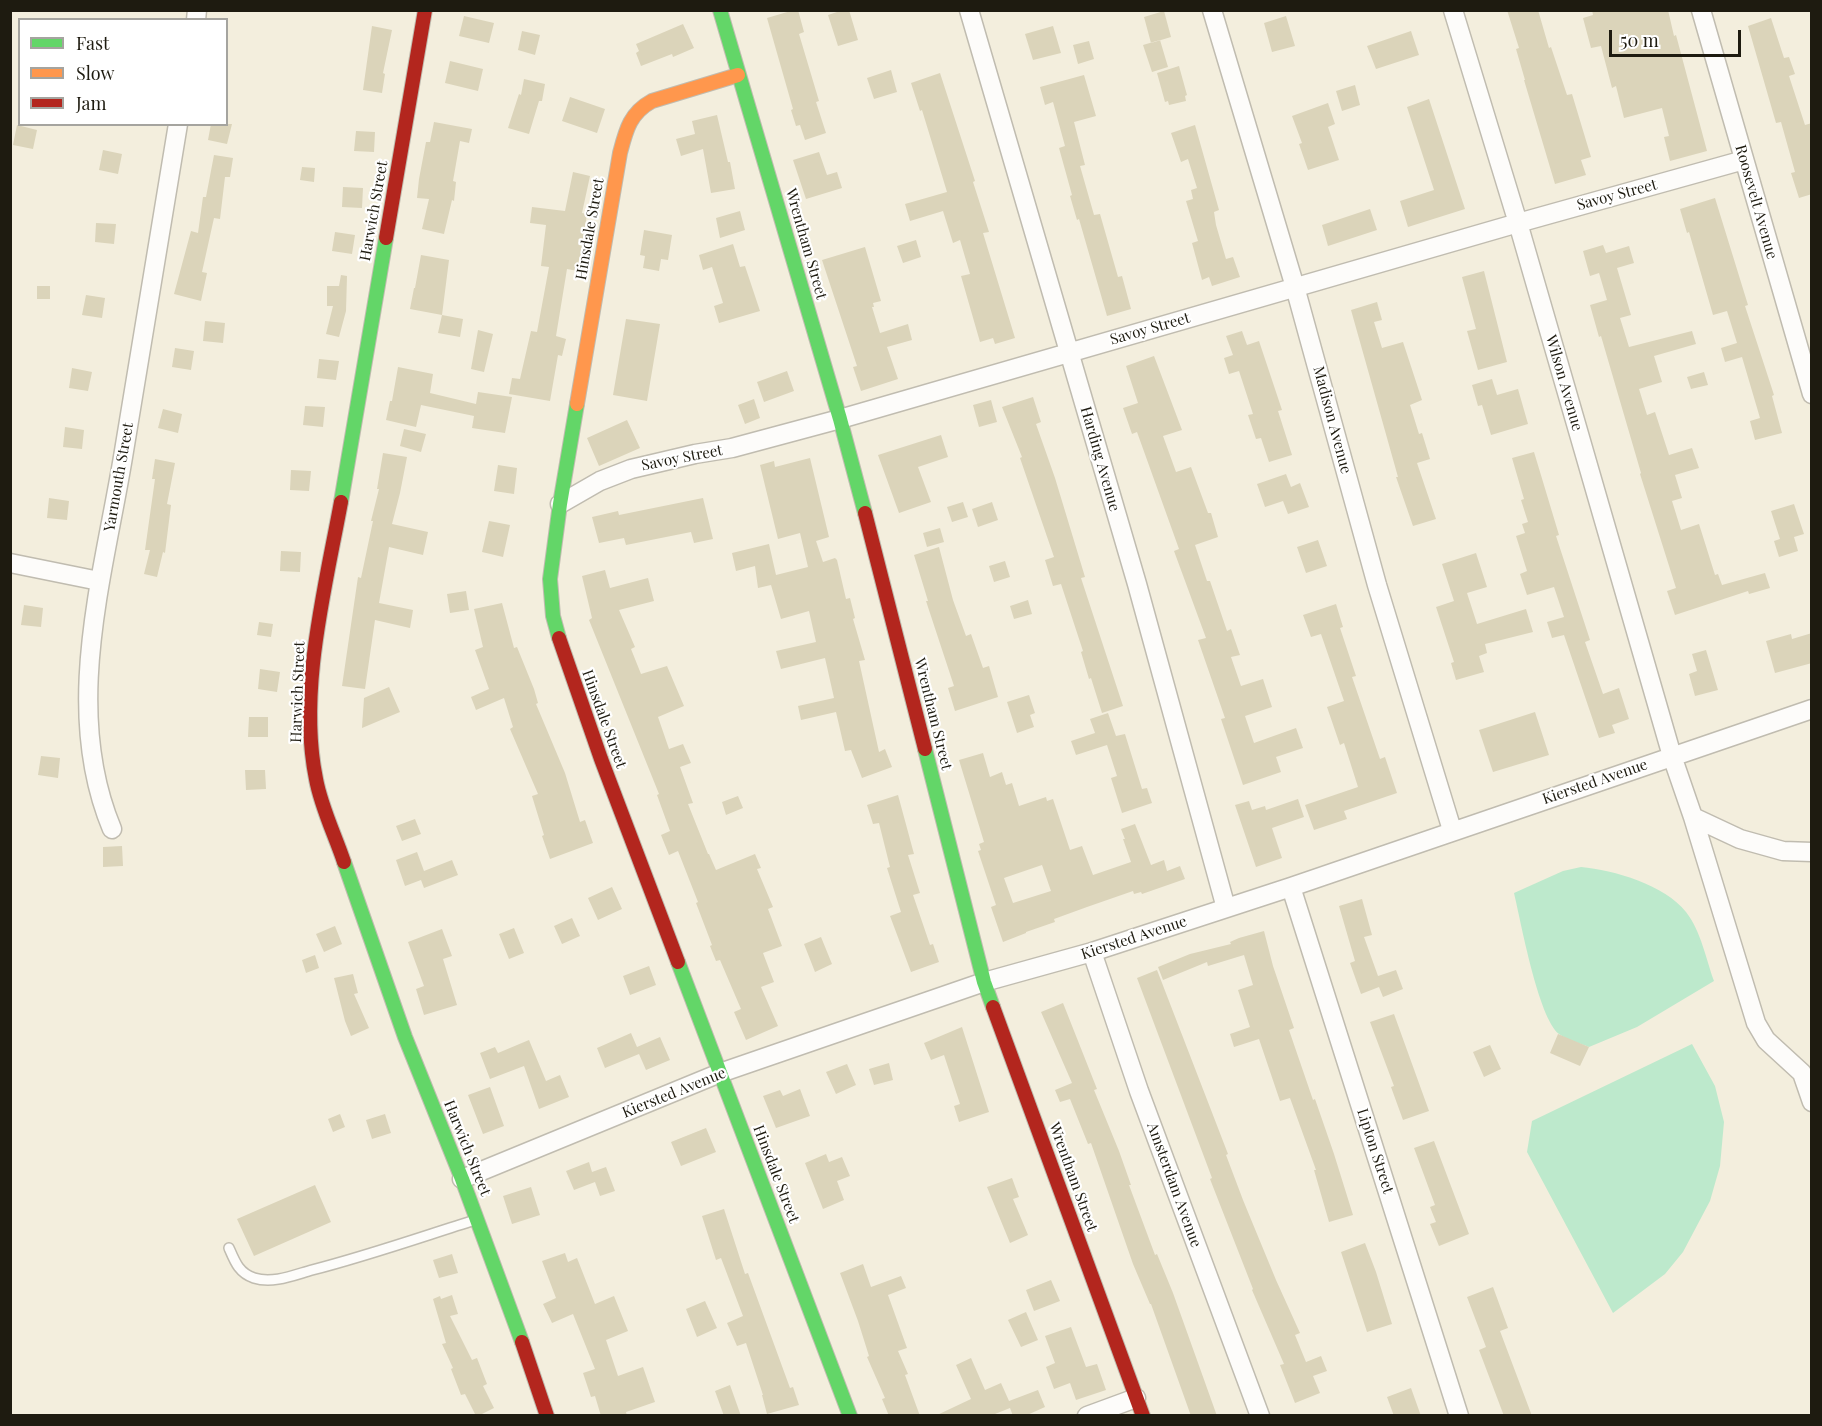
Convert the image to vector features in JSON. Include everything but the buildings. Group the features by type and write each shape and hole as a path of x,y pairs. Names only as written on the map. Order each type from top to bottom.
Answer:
{"street":[{"name":"Harwich Street","path":"425,10 352,442 318,624 310,707 310,744 316,781 401,1026 477,1219 547,1416"},
{"name":"Wrentham Street","path":"720,10 840,419 984,982 1143,1416"},
{"name":"Harding Avenue","path":"969,10 1140,596 1226,908"},
{"name":"Madison Avenue","path":"1212,10 1295,287 1377,585 1452,830"},
{"name":"Wilson Avenue","path":"1454,10 1672,756 1755,1023 1766,1040 1802,1073 1812,1102"},
{"name":"Roosevelt Avenue","path":"1701,10 1812,394"},
{"name":"Hinsdale Street","path":"738,75 652,101 641,107 627,126 620,153 560,504 550,579 553,616 563,654 601,759 850,1416"},
{"name":"Yarmouth Street","path":"112,829 105,813 90,748 90,650 99,581 116,502 178,126"},
{"name":"Savoy Street","path":"560,504 600,481 631,469 732,448 840,419 1744,160"},
{"path":"10,563 99,581"},
{"name":"Kiersted Avenue","path":"462,1179 720,1074 984,982 1092,952 1291,887 1452,830 1812,709"},
{"path":"1692,817 1740,838 1782,850 1812,852"},
{"name":"Lipton Street","path":"1291,887 1459,1416"},
{"name":"Amsterdam Avenue","path":"1092,952 1139,1091 1260,1416"},
{"path":"1087,1416 1136,1398"}],"lane":[{"path":"229,1248 237,1267 245,1275 272,1281 358,1258 477,1219"}],"green space":[{"path":"1581,867 1638,880 1677,902 1696,928 1714,981 1637,1027 1589,1047 1562,1036 1551,1024 1537,990 1514,893 1563,871"},
{"path":"1692,1044 1715,1086 1724,1122 1720,1166 1710,1201 1683,1252 1665,1274 1613,1313 1527,1152 1532,1121"}],"traffic: fast":[{"path":"720,10 840,419 865,513"},
{"path":"341,502 386,238"},
{"path":"559,638 553,616 550,579 577,404"},
{"path":"925,749 984,982 993,1007"},
{"path":"344,862 405,1037 462,1179 522,1342"},
{"path":"678,962 850,1416"}],"traffic: slow":[{"path":"577,404 620,153 630,123 639,111 652,101 738,75"}],"traffic: jam":[{"path":"386,238 425,10"},
{"path":"341,502 321,605 310,711 311,746 318,789 344,862"},
{"path":"865,513 925,749"},
{"path":"559,638 601,759 678,962"},
{"path":"993,1007 1143,1416"},
{"path":"522,1342 547,1416"}]}
